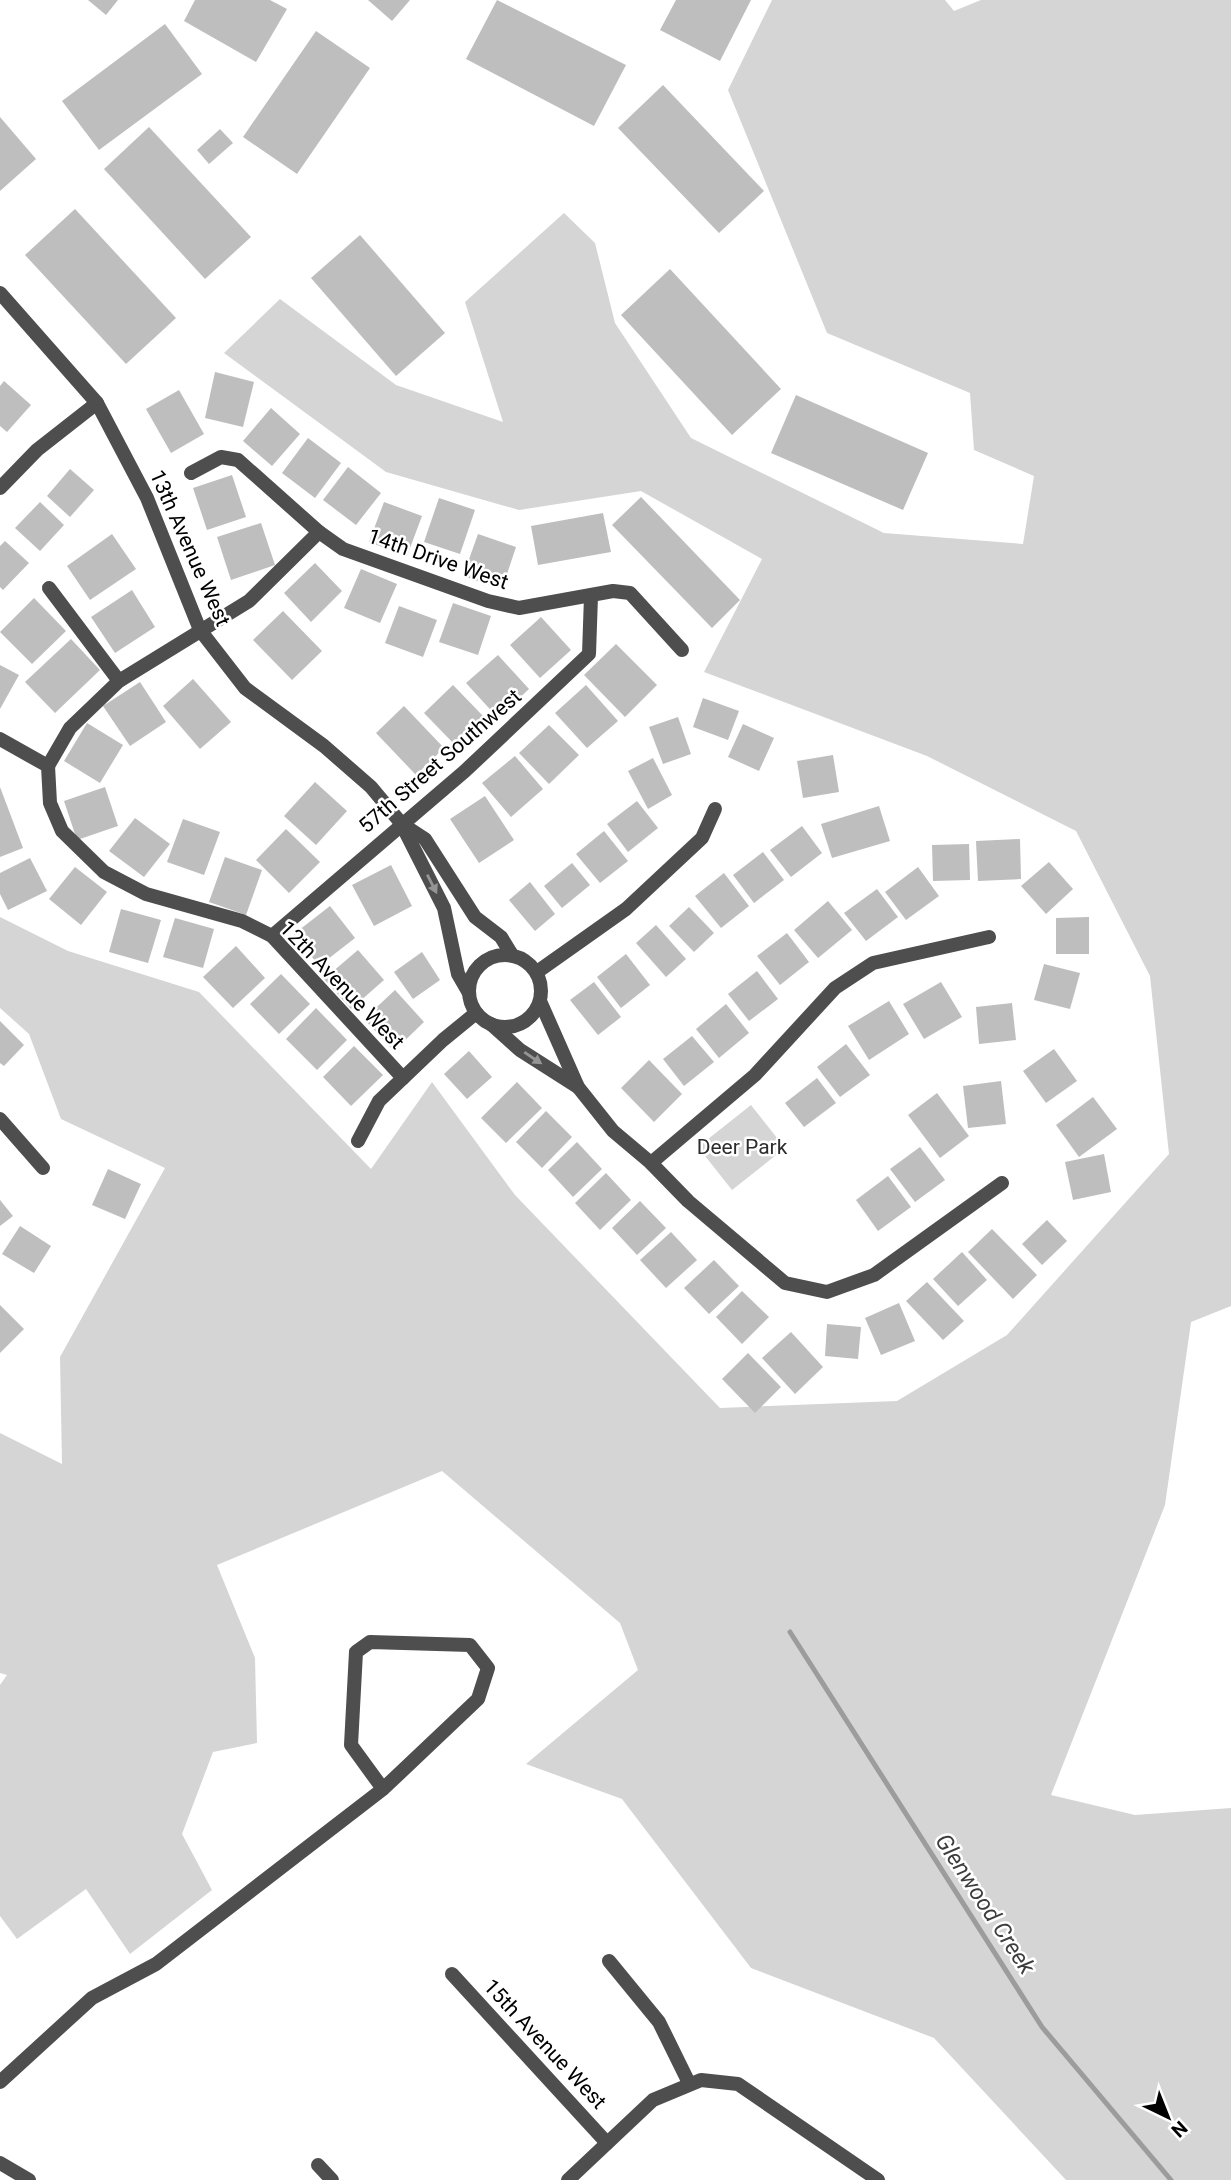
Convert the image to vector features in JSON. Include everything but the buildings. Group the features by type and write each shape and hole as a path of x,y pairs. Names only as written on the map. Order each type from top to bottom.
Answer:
{"street":[{"name":"13th Avenue West","path":"0,293 97,403 147,498 200,630 245,688 324,746 370,787 401,823 444,908 458,974 469,993"},
{"path":"0,488 37,450 97,403"},
{"name":"14th Drive West","path":"191,473 221,457 239,460 319,532 343,549 488,601 519,608 613,591 630,593 682,650"},
{"path":"0,739 47,766 70,728 119,681 249,601 319,532"},
{"path":"50,588 119,681"},
{"name":"57th Street Southwest","path":"272,936 465,771 589,654 591,596"},
{"name":"12th Avenue West","path":"47,766 50,803 62,831 104,872 146,894 242,921 272,936 403,1078"},
{"path":"537,972 626,909 702,838 715,809"},
{"name":"13th Avenue West","path":"401,823 425,839 475,917 501,937 512,955"},
{"path":"651,1163 755,1075 835,988 873,963 989,937"},
{"path":"491,1024 502,1027 518,1025 532,1016 540,1001 541,984 537,972 528,962 512,955 495,956 480,964 471,978 469,993 476,1013 520,1050 578,1087"},
{"path":"540,1001 578,1087 613,1131 651,1163 688,1201 785,1283 827,1292 874,1275 1002,1184"},
{"path":"358,1140 380,1101 476,1013"},
{"path":"0,1119 43,1168"},
{"path":"0,2082 10,2069 92,1998 156,1964 383,1789 478,1699 488,1668 470,1645 370,1642 356,1652 351,1745 383,1789"},
{"path":"609,1962 659,2022 689,2082"},
{"name":"15th Avenue West","path":"452,1974 607,2143"},
{"path":"568,2180 653,2100 689,2082 701,2080 738,2084 878,2180"},
{"path":"0,2162 29,2180"},
{"path":"318,2165 332,2180"}],"green space":[{"path":"772,0 945,0 954,11 981,0 1231,0 1231,1306 1191,1322 1165,1505 1051,1795 1135,1815 1231,1808 1231,2180 1066,2180 934,2038 751,1968 622,1799 526,1764 638,1670 620,1623 442,1471 217,1565 255,1658 257,1743 213,1752 182,1834 212,1890 130,1954 86,1889 17,1939 0,1916 0,1685 7,1675 0,1673 0,1433 62,1464 60,1357 165,1168 61,1119 29,1034 0,1008 0,917 68,951 199,992 371,1169 432,1082 515,1195 720,1408 897,1401 1007,1335 1169,1154 1150,976 1076,831 927,756 704,672 762,559 641,491 519,510 386,472 224,353 280,299 396,385 503,422 465,302 564,213 595,243 615,323 691,438 884,533 1023,544 1034,476 974,450 970,393 827,333 728,90"},
{"name":"Deer Park","path":"751,1105 785,1148 732,1190 698,1147"}],"waterway":[{"name":"Glenwood Creek","path":"790,1632 1042,2027 1171,2180"}]}
